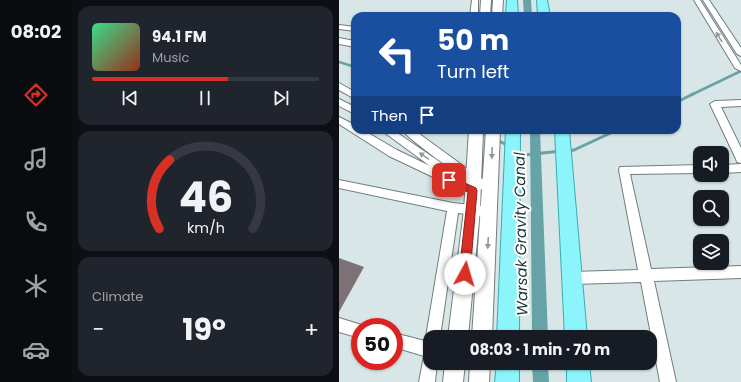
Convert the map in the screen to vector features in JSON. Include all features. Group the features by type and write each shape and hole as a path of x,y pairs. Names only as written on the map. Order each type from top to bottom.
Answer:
{"main road":[{"path":"485,12 486,0"},
{"path":"497,12 498,0"},
{"path":"512,0 512,12"},
{"path":"542,0 544,12"},
{"path":"339,35 351,36"},
{"path":"339,42 351,44"},
{"path":"459,330 471,210 476,134"},
{"path":"482,330 493,134"},
{"path":"508,330 513,134"},
{"path":"562,134 576,330"},
{"path":"453,382 454,370"},
{"path":"479,382 480,370"},
{"path":"507,382 508,370"},
{"path":"578,370 579,382"}],"street":[{"path":"474,12 475,0"},
{"path":"697,0 739,68 741,68"},
{"path":"706,0 741,54"},
{"path":"339,27 351,28"},
{"path":"339,86 351,94"},
{"path":"339,102 351,109"},
{"path":"741,103 715,104 741,159"},
{"path":"339,120 351,127"},
{"path":"362,134 393,153 473,179"},
{"path":"393,134 473,179"},
{"path":"339,184 453,208 471,210 490,195 473,179 412,134"},
{"path":"729,168 741,168"},
{"path":"669,382 624,170 693,169"},
{"path":"434,330 453,208"},
{"path":"572,278 741,272"},
{"path":"339,325 351,328"},
{"path":"403,342 423,348"},
{"path":"427,382 429,370"}],"building":[{"path":"339,258 364,267 339,312"}],"waterway":[{"name":"Warsak Gravity Canal","path":"527,0 528,12"},
{"path":"339,62 351,66"},
{"path":"691,95 741,71"},
{"path":"681,100 691,95"},
{"path":"485,134 489,136"},
{"name":"Warsak Gravity Canal","path":"535,134 540,330"},
{"path":"567,151 574,150 608,134"},
{"path":"497,140 509,146"},
{"name":"Warsak Gravity Canal","path":"516,150 524,155 561,151"},
{"name":"Warsak Gravity Canal","path":"540,370 541,382"}],"route":[{"path":"449,180 473,191 465,274"}]}
